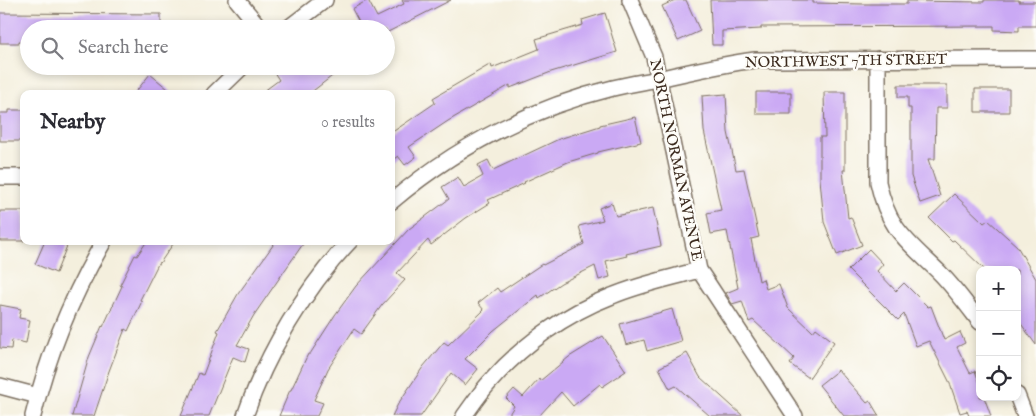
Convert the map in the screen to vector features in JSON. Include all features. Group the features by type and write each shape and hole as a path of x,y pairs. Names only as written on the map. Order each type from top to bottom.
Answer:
{"street":[{"path":"237,0 254,20"},
{"path":"299,20 325,0"},
{"name":"NORTH NORMAN AVENUE","path":"630,0 654,57 699,270 795,416"},
{"path":"878,59 878,182 882,199 894,227 940,274 976,316"},
{"name":"NORTHWEST 7TH STREET","path":"395,199 445,161 507,125 543,110 588,95 659,78 755,60 1036,59"},
{"path":"218,90 234,75"},
{"path":"0,177 20,177"},
{"path":"33,416 63,322 102,245"},
{"path":"245,416 268,361 290,322 312,288 347,245"},
{"path":"464,416 490,382 548,329 581,310 613,295 699,270"},
{"path":"0,386 38,396"},
{"path":"1019,401 1025,416"}],"building":[{"path":"368,0 377,17 404,4 402,0 451,0 395,28 395,20 358,20 352,9"},
{"path":"675,0 686,0 700,31 678,41 662,6"},
{"path":"710,0 813,0 813,3 907,4 907,1 984,2 984,0 1019,0 1019,2 1036,2 1036,26 1019,26 1019,31 994,30 994,26 761,27 761,29 722,31 722,45 712,45"},
{"path":"0,13 161,14 161,20 20,20 19,43 0,43"},
{"path":"605,13 617,52 551,72 510,88 510,85 448,121 409,147 416,157 405,165 398,156 395,158 395,130 435,103 433,98 491,64 492,68 539,49 536,39 583,25 582,20"},
{"path":"151,75 169,90 137,90"},
{"path":"276,75 333,75 314,90 265,90 279,80"},
{"path":"898,85 947,85 947,108 936,108 935,159 928,159 940,196 920,203 911,176 911,108 908,108 908,97 898,97"},
{"path":"975,89 1009,89 1009,112 975,112"},
{"path":"756,92 791,92 791,114 756,114"},
{"path":"824,92 845,92 845,170 843,170 848,218 851,217 862,245 837,255 824,222 820,179 820,137 825,137"},
{"path":"726,94 728,132 736,170 744,169 759,237 751,239 759,281 763,279 766,289 779,284 788,308 813,332 816,328 834,342 809,378 790,364 794,358 753,320 749,322 742,301 732,304 726,293 738,288 727,231 711,234 707,213 721,210 704,131 702,96"},
{"path":"9,110 20,110 20,141 0,141 0,113 9,113"},
{"path":"635,117 641,142 598,152 568,162 524,182 488,200 490,203 466,218 431,245 428,240 397,273 405,280 382,305 361,334 354,329 328,369 314,400 323,403 317,416 279,416 308,354 310,354 335,315 356,286 409,229 449,199 442,187 458,177 464,187 483,176 478,165 488,160 493,170 559,139 600,125"},
{"path":"954,194 984,223 988,220 1017,246 1036,279 1036,345 1021,324 1021,266 981,266 929,218"},
{"path":"612,203 616,216 653,208 661,246 606,261 610,277 599,280 595,266 561,283 539,298 538,295 493,331 465,359 478,369 465,385 451,373 421,416 392,416 423,367 444,342 448,345 484,310 478,303 497,288 500,292 542,264 584,244 579,226 603,220 599,208"},
{"path":"0,211 20,211 20,241 0,241"},
{"path":"43,245 67,245 56,273 35,264"},
{"path":"144,245 172,245 159,262 140,300 142,301 128,331 125,329 94,416 72,416 89,357 122,286 120,285 135,255 137,256"},
{"path":"273,245 302,245 254,315 237,345 249,349 245,362 233,357 209,416 181,416 199,373 203,375 219,332 217,331 238,294"},
{"path":"869,249 883,264 877,271 896,291 904,283 928,307 931,306 944,340 960,332 965,343 957,347 970,373 975,371 976,374 976,401 985,401 991,416 969,416 967,411 960,413 949,381 929,341 916,346 904,314 898,320 848,270"},
{"path":"0,305 21,309 19,318 30,320 26,343 12,340 11,349 0,348"},
{"path":"672,309 681,341 647,351 644,340 626,345 620,324"},
{"path":"603,336 626,371 602,387 600,384 573,406 561,392 539,416 508,416 514,406 506,398 514,389 523,397 539,379 540,381 569,357"},
{"path":"687,353 700,377 743,416 710,416 676,386 670,389 659,368"},
{"path":"838,370 867,403 870,401 879,416 844,416 819,385"}]}
